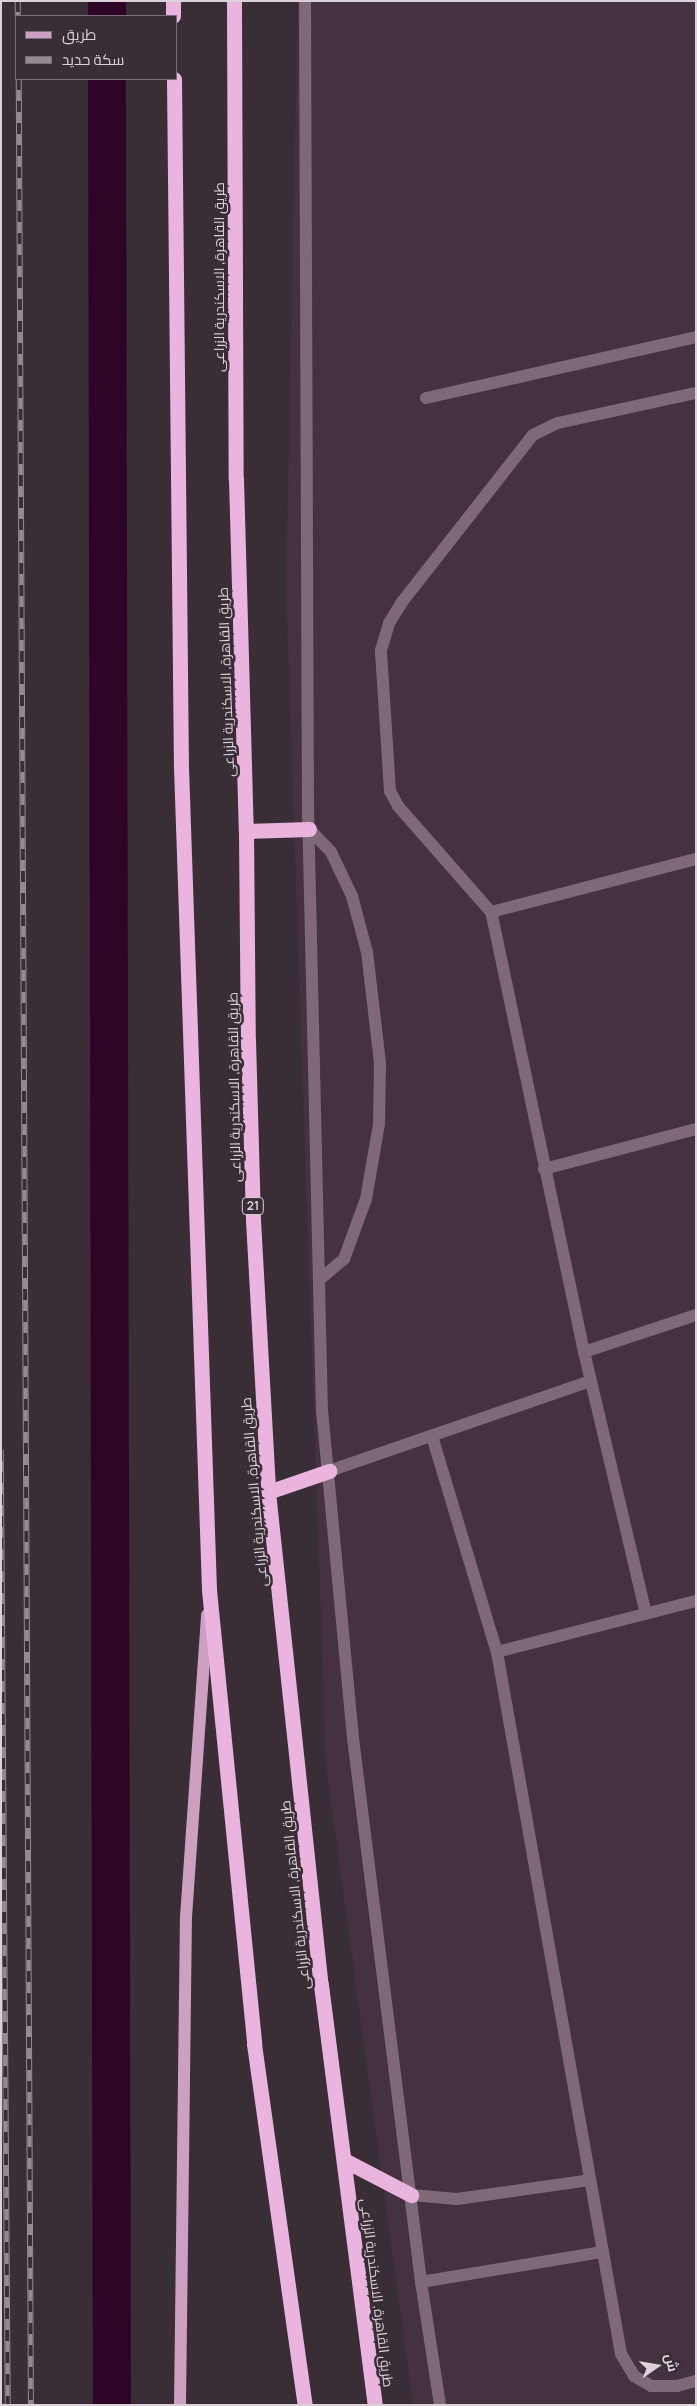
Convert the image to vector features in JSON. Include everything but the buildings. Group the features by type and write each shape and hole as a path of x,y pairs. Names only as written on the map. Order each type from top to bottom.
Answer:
{"highway":[{"path":"173,1 173,15"},
{"name":"طريق القاهرة, الاسكندرية الزراعى","path":"234,1 236,479 246,831 253,1220 268,1492 321,1985 375,2405"},
{"path":"174,80 181,757 209,1590 254,2044 305,2405"},
{"path":"246,831 309,829"},
{"path":"268,1492 329,1471"},
{"path":"344,2160 412,2195"}],"main road":[{"path":"180,2405 186,1917 209,1590"}],"street":[{"path":"305,1 309,829 322,1410 353,1738 412,2195 421,2282 440,2405"},
{"path":"426,398 696,338"},
{"path":"646,1614 584,1352 490,912 398,806 390,792 381,650 389,623 533,436 558,423 696,393"},
{"path":"309,829 331,852 352,896 367,952 380,1063 379,1124 366,1199 344,1259 320,1279"},
{"path":"490,912 696,859"},
{"path":"544,1169 696,1129"},
{"path":"584,1352 696,1316"},
{"path":"329,1471 591,1381"},
{"path":"432,1436 497,1652 621,2354 634,2376 651,2386 677,2386 696,2381"},
{"path":"497,1652 696,1601"},
{"path":"412,2195 457,2199 590,2180"},
{"path":"421,2282 603,2252"}],"shaded area":[{"path":"298,1 696,1 696,2405 413,2405 326,1765 286,587"}],"waterway":[{"path":"107,1 107,15"},
{"path":"107,80 112,2405"}],"railway":[{"path":"18,1 18,15"},
{"path":"19,80 31,2405"},
{"path":"1,1450 8,2405"}]}
